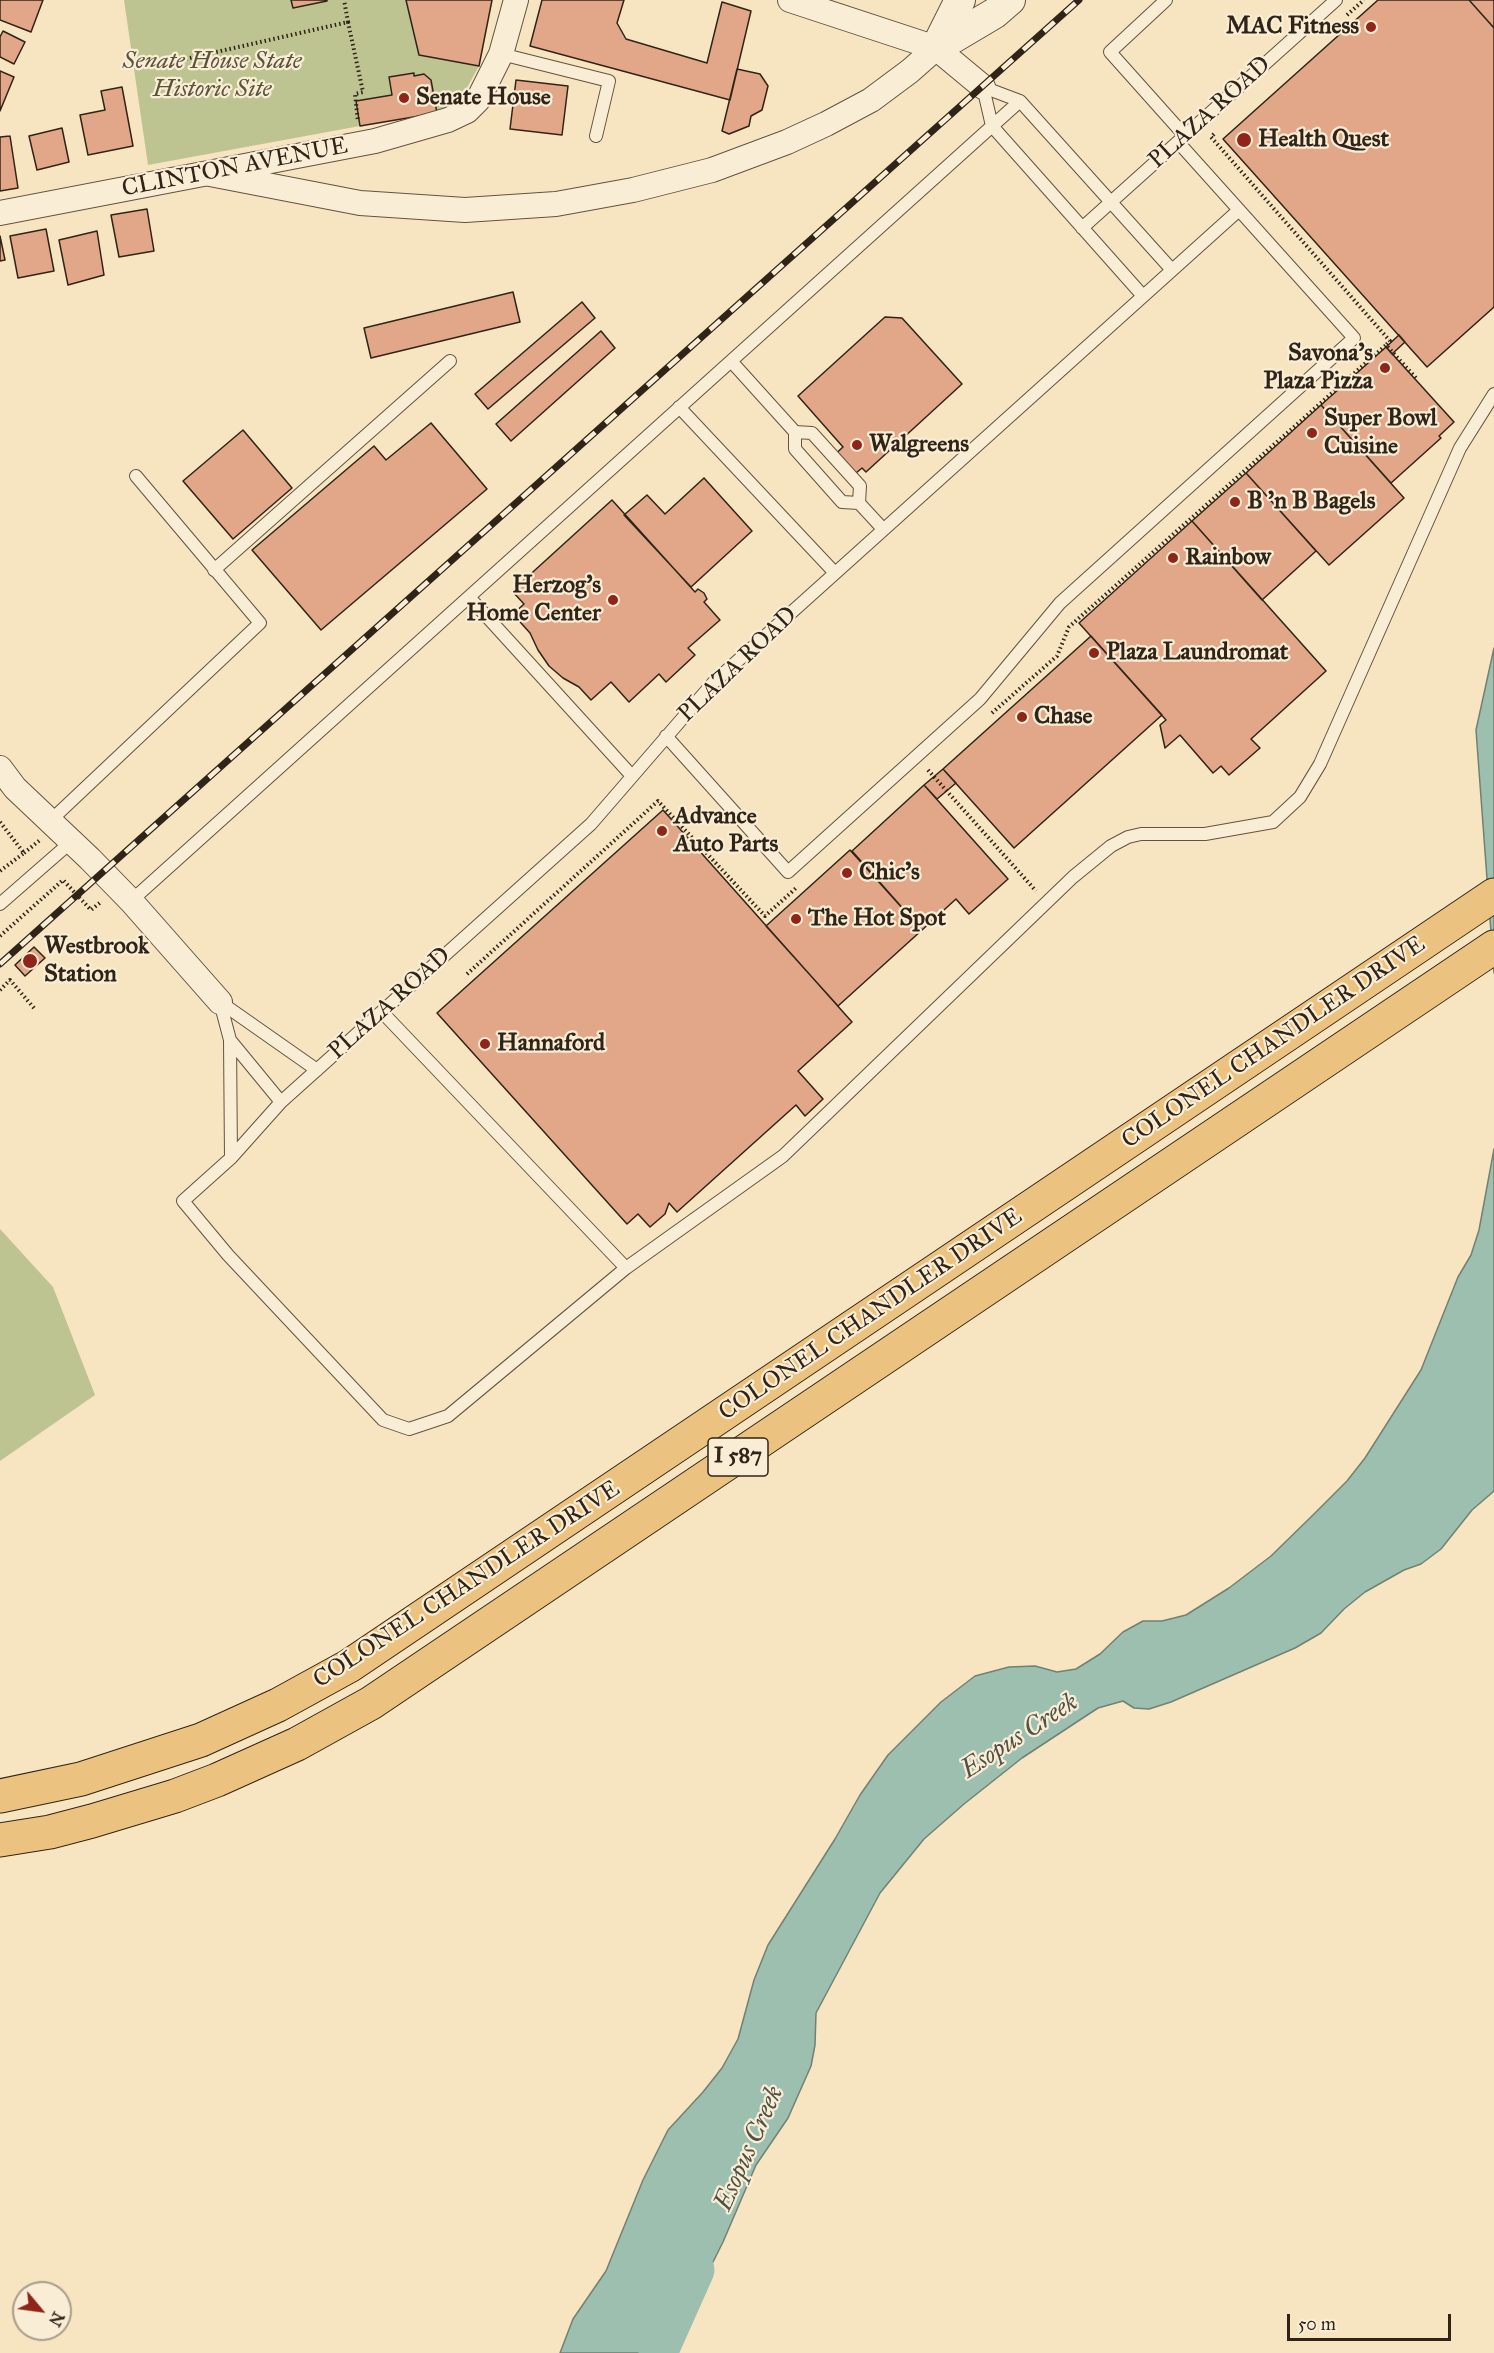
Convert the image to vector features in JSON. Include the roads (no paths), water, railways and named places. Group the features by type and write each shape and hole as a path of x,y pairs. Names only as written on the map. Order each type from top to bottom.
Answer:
{"highway":[{"name":"COLONEL CHANDLER DRIVE","path":"0,1796 81,1779 201,1740 278,1705 349,1666 1494,895"},
{"name":"COLONEL CHANDLER DRIVE","path":"0,1840 50,1832 176,1796 288,1748 371,1703 1494,947"}],"street":[{"path":"501,54 516,0"},
{"path":"790,0 936,48 983,87"},
{"path":"936,48 960,0"},
{"path":"210,174 360,203 465,210 556,204 622,192 712,170 816,129 871,100 936,48 995,13 1010,0"},
{"name":"CLINTON AVENUE","path":"0,213 210,174 250,163 375,141 448,120 467,111 478,100 501,54"},
{"name":"PLAZA ROAD","path":"0,768 15,788 124,895 220,1002"}],"lane":[{"path":"666,736 788,872 980,699 1060,603 1354,338 1239,210 1110,52 1166,0"},
{"name":"PLAZA ROAD","path":"1082,228 1336,0"},
{"path":"501,54 609,81 596,136"},
{"path":"983,87 1020,101 1172,270"},
{"path":"983,87 992,126 1143,296"},
{"path":"124,895 469,597 1020,101"},
{"name":"PLAZA ROAD","path":"220,1002 230,1040 281,1102 591,824 713,683 1239,210"},
{"path":"214,570 450,361"},
{"path":"731,361 795,432 795,449 842,502 859,503"},
{"path":"281,1102 231,1158 183,1201 228,1255 383,1420 409,1429 448,1416 626,1268 783,1156 1047,903 1111,846 1128,837 1141,834 1204,834 1273,822 1300,797 1325,753 1460,448 1494,394"},
{"path":"679,407 835,573"},
{"path":"795,432 812,433 852,477 860,486 859,503 883,530"},
{"path":"49,822 260,623 136,476"},
{"path":"469,597 632,776"},
{"path":"0,904 70,842"},
{"name":"PLAZA ROAD","path":"220,1002 317,1070"},
{"path":"382,1012 626,1268"},
{"path":"230,1040 231,1158"}],"water":[{"path":"1494,648 1494,973 1476,730"},
{"path":"1494,1149 1494,1491 1472,1510 1441,1549 1421,1564 1404,1570 1365,1592 1344,1609 1321,1633 1295,1648 1171,1702 1149,1709 1134,1708 1123,1701 1098,1708 1022,1758 924,1839 880,1893 816,2013 815,2045 811,2066 788,2118 756,2165 723,2242 696,2296 665,2328 649,2353 560,2353 573,2319 606,2271 643,2180 668,2130 722,2068 738,2039 754,1980 768,1945 860,1795 888,1755 941,1702 975,1676 1009,1667 1035,1666 1057,1672 1076,1669 1100,1654 1123,1632 1143,1621 1162,1621 1186,1615 1229,1588 1271,1556 1347,1481 1365,1458 1421,1370 1458,1277 1471,1255 1479,1230"}],"waterway":[{"name":"Esopus Creek","path":"658,2353 695,2270"}],"railway":[{"path":"0,964 1079,0"}],"place":[{"name":"MAC Fitness","path":"1371,27"},
{"name":"Senate House","path":"404,98"},
{"name":"Health Quest","path":"1244,140"},
{"name":"Savona’s Plaza Pizza","path":"1385,368"},
{"name":"Super Bowl Cuisine","path":"1312,433"},
{"name":"Walgreens","path":"857,445"},
{"name":"B 'n B Bagels","path":"1235,502"},
{"name":"Rainbow","path":"1173,558"},
{"name":"Herzog's Home Center","path":"613,600"},
{"name":"Plaza Laundromat","path":"1094,653"},
{"name":"Chase","path":"1022,717"},
{"name":"Advance Auto Parts","path":"662,831"},
{"name":"Chic's","path":"847,873"},
{"name":"The Hot Spot","path":"796,919"},
{"name":"Westbrook Station","path":"30,961"},
{"name":"Hannaford","path":"485,1044"}],"park label":[{"name":"Senate House State Historic Site","path":"212,76"}]}
